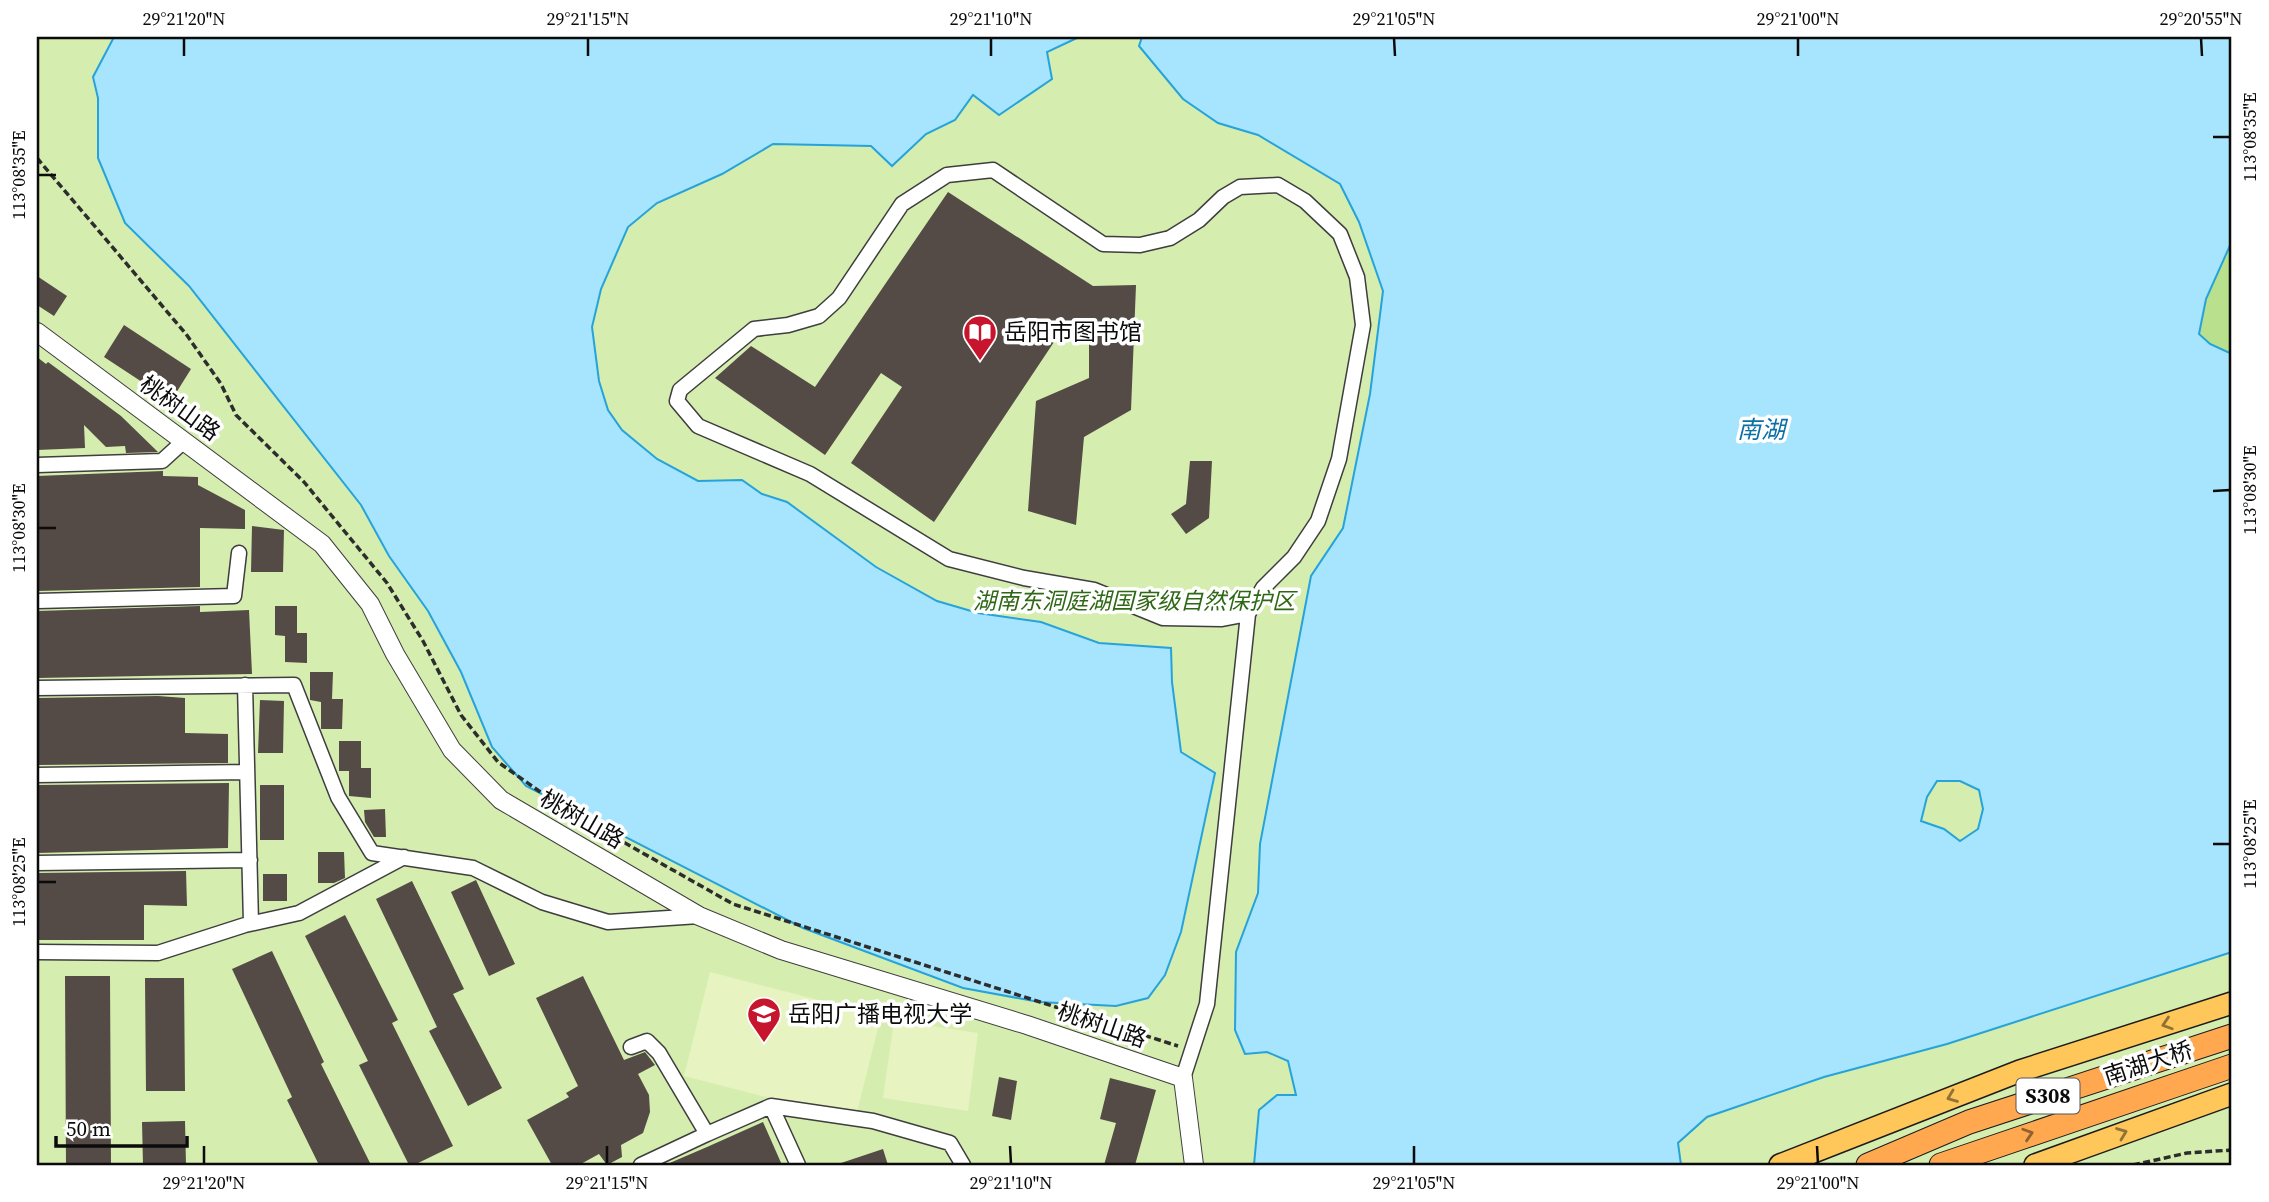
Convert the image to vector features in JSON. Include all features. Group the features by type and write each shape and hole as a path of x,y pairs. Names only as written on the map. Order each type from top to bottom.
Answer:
{"highway":[{"name":"南湖大桥","path":"1868,1165 1969,1122 2232,1036"},
{"name":"南湖大桥","path":"1941,1165 2232,1066"}],"main road":[{"path":"1780,1165 2020,1071 2232,1003"},
{"path":"2035,1165 2232,1094"}],"street":[{"path":"1194,1165 1183,1078 1207,1004 1248,614 1264,588 1294,557 1318,521 1339,459 1363,325 1357,277 1340,234 1305,201 1279,185 1240,187 1223,197 1199,220 1170,238 1140,245 1104,244 993,170 947,175 902,204 879,234 839,298 819,316 788,325 754,329 680,390 677,401 698,426 810,474 949,559 1024,578 1094,590 1163,618 1222,620 1248,614"},
{"name":"桃树山路","path":"37,332 322,544 370,604 395,654 452,750 502,800 699,916 782,950 1027,1025 1183,1078"},
{"path":"37,465 162,461 184,441"},
{"path":"37,601 234,597 239,553"},
{"path":"245,685 251,923"},
{"path":"37,688 294,685 338,797 372,853 473,868 542,902 608,922 699,916"},
{"path":"37,775 247,772"},
{"path":"37,952 158,953 251,923 299,914 368,879 404,857"},
{"path":"37,863 250,860"},
{"path":"631,1047 647,1041 659,1054 707,1134"},
{"path":"771,1106 798,1165"},
{"path":"641,1165 771,1106 794,1107 920,1132 950,1143 963,1165"}],"path":[{"path":"37,158 186,334 222,384 236,415 304,482 387,583 424,640 461,715 498,762 563,808 733,904 1192,1050"},
{"path":"2133,1165 2187,1153 2232,1150"}],"green space":[{"name":"湖南东洞庭湖国家级自然保护区","path":"37,37 2232,37 2232,1165 37,1165"},
{"path":"2232,241 2232,354 2210,344 2199,334 2206,299"},
{"path":"710,972 881,1016 855,1120 684,1076"},
{"path":"894,1020 978,1033 968,1111 883,1098"}],"water":[{"path":"114,37 1079,37 1047,52 1052,79 999,115 973,95 955,120 926,134 892,166 871,146 773,144 722,174 657,203 628,227 601,289 592,327 599,381 608,410 622,430 657,459 698,481 742,480 762,494 787,502 876,567 937,601 978,613 1041,622 1099,643 1171,648 1172,682 1181,752 1215,773 1181,932 1165,975 1148,998 1116,1006 1039,1002 963,988 803,928 526,786 492,747 461,672 428,611 389,556 361,505 189,286 125,223 98,158 98,98 93,77"},
{"name":"南湖","path":"1142,37 2232,37 2232,241 2206,299 2199,334 2210,344 2232,354 2232,952 1947,1044 1824,1077 1707,1117 1678,1143 1681,1165 1254,1165 1259,1110 1277,1095 1296,1095 1288,1061 1267,1052 1245,1054 1235,1030 1236,952 1258,893 1260,844 1311,576 1343,528 1370,394 1383,291 1359,222 1340,184 1258,135 1218,123 1183,99 1139,46","holes":["1937,781 1960,781 1979,790 1983,809 1978,829 1960,841 1944,829 1921,821 1927,797"]}],"building":[{"name":"岳阳市图书馆","path":"948,192 1093,286 1136,285 1131,410 1084,437 1076,525 1028,511 1036,401 1089,378 1089,337 1068,321 934,522 851,463 902,387 881,373 825,455 715,378 751,346 815,387"},
{"path":"37,276 67,296 54,316 37,305"},
{"path":"124,325 191,369 171,401 104,357"},
{"path":"37,357 46,364 48,362 121,416 158,452 126,453 125,446 106,447 84,425 85,448 37,450"},
{"path":"1190,461 1212,461 1209,518 1186,534 1171,514 1186,504"},
{"path":"163,471 163,476 198,477 198,485 245,510 245,529 200,528 200,587 37,591 37,476"},
{"path":"252,526 284,530 283,572 251,572"},
{"path":"200,606 200,612 249,610 252,674 37,678 37,611"},
{"path":"275,606 297,606 297,633 307,633 307,663 285,662 285,636 275,635"},
{"path":"310,672 333,672 332,699 343,699 342,729 321,729 321,702 310,700"},
{"path":"37,698 185,698 185,733 228,734 228,763 37,765"},
{"path":"260,700 284,701 283,753 258,753"},
{"path":"339,741 361,741 361,768 371,768 371,798 349,796 349,771 339,771"},
{"path":"229,783 228,848 37,853 37,785"},
{"path":"260,785 284,785 284,840 260,840"},
{"path":"385,809 386,837 374,837 365,822 364,810"},
{"path":"318,852 344,852 345,878 334,883 318,883"},
{"path":"186,871 187,906 144,905 144,940 37,940 37,873"},
{"path":"263,874 287,874 287,901 263,901"},
{"path":"476,880 515,964 489,976 451,892"},
{"path":"412,881 464,989 453,994 502,1088 468,1106 429,1031 437,1027 376,899"},
{"path":"345,915 398,1020 392,1023 453,1146 414,1165 409,1165 359,1065 368,1061 305,936"},
{"path":"272,951 324,1062 321,1064 371,1165 319,1165 287,1100 292,1097 232,969"},
{"path":"65,976 110,976 111,1165 66,1165"},
{"path":"583,976 624,1060 645,1052 655,1065 638,1074 649,1095 650,1112 643,1133 621,1145 622,1157 607,1165 599,1154 579,1165 552,1165 527,1120 569,1097 566,1093 578,1086 536,998"},
{"path":"145,978 184,978 185,1091 146,1091"},
{"path":"999,1077 1017,1081 1011,1120 992,1116"},
{"path":"1110,1078 1156,1090 1135,1165 1104,1165 1116,1123 1100,1119"},
{"path":"185,1121 186,1165 143,1165 142,1122"},
{"path":"763,1122 782,1165 665,1165 707,1147"},
{"path":"883,1149 888,1165 841,1163"}],"place":[{"name":"岳阳市图书馆","path":"980,362"},
{"name":"岳阳广播电视大学","path":"764,1044"}]}
